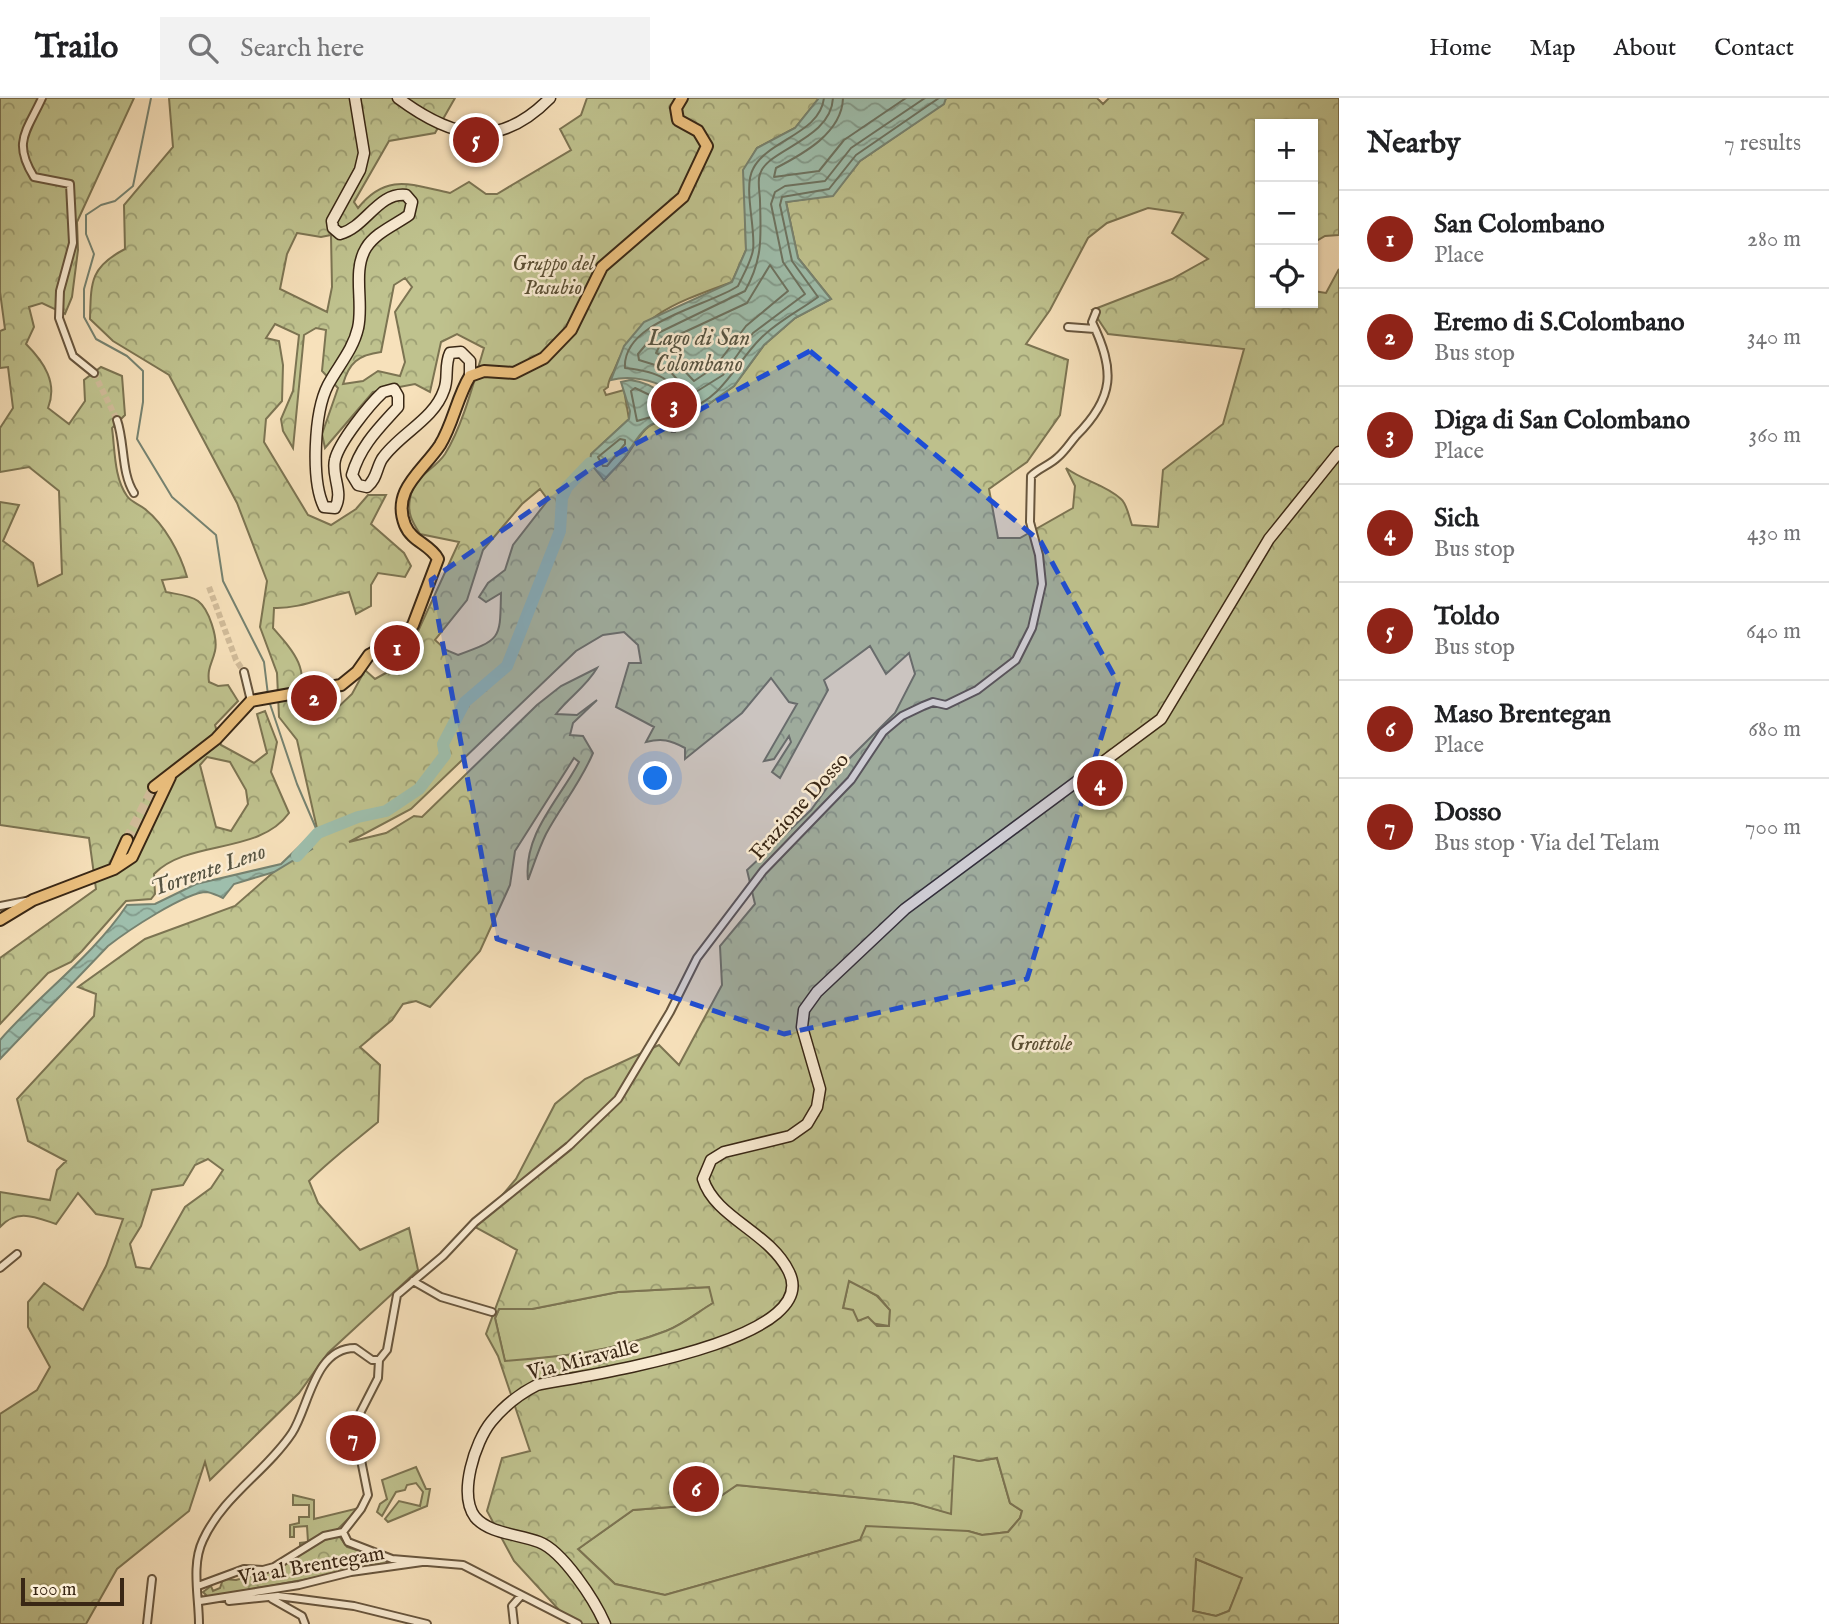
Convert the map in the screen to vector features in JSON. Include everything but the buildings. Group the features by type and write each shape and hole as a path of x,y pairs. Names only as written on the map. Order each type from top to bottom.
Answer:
{"main road":[{"path":"154,787 216,739 254,701 341,685 357,672 369,655 404,636 413,625 438,559 433,549 415,540 406,528 402,512 405,491 440,444 471,376 484,371 514,373 544,358 576,321 602,267 684,197 707,146 698,131 678,120 676,108 682,98"},
{"path":"2,914 114,869 132,857 172,774"},
{"path":"114,869 128,840"}],"street":[{"path":"42,98 21,142 27,165 34,177 70,184 73,243 60,291 58,318 73,356 94,373"},
{"path":"355,98 364,153 360,170 332,221 333,228 340,234 346,233 395,194 406,195 412,202 409,215 374,238 365,249 361,264 359,327 349,351 327,387 319,411 319,497 324,507 335,508 340,500 334,461 342,442 383,392 394,390 398,396 398,407 365,444 356,460 352,475 358,485 367,486 375,481 381,461 436,405 445,389 446,363 450,353 461,352 470,361 471,376"},
{"path":"398,98 415,111 448,126 480,134 509,129 531,117 550,98"},
{"name":"Frazione Dosso","path":"415,1280 443,1256 475,1222 569,1146 618,1099 670,1012 697,958 763,871 851,780 883,732 902,716 923,706 933,702 946,705 977,690 1016,660 1032,628 1042,584 1039,555 1030,522 1031,476 1060,456 1086,428 1099,408 1106,387 1108,364 1107,353 1092,322 1096,312"},
{"path":"1068,327 1096,329"},
{"path":"117,420 123,441 128,483 134,494"},
{"name":"Via Miravalle","path":"605,1624 563,1561 551,1548 493,1529 475,1517 466,1490 483,1436 507,1405 537,1385 719,1345 752,1329 783,1307 791,1296 792,1280 788,1269 763,1238 713,1199 703,1179 710,1160 724,1152 790,1136 800,1131 813,1115 820,1089 802,1027 804,1010 825,984 905,909 1161,719 1269,539 1339,452"},
{"path":"244,672 254,701"},
{"path":"0,1268 17,1254"},
{"path":"198,1586 243,1569 263,1570 274,1567 324,1536 343,1532 362,1509 368,1495 354,1427 359,1410 378,1378 379,1360 387,1350 397,1295 415,1280 442,1297 492,1312"},
{"path":"199,1624 197,1559 208,1531 228,1503 292,1433 324,1364 330,1357 355,1348 372,1360 379,1360"},
{"name":"Via al Brentegam","path":"343,1532 348,1542 392,1559 463,1565 520,1597 557,1611 578,1624"},
{"name":"Via al Brentegam","path":"200,1601 351,1572 419,1564 426,1560"},
{"path":"147,1624 152,1579"},
{"path":"214,1600 278,1596 354,1606 427,1624"},
{"path":"514,1624 512,1606 520,1597"},
{"path":"266,1598 291,1608 302,1616 305,1624"}],"highlighted area":[{"path":"810,351 1041,542 1118,683 1027,979 784,1034 497,939 431,580 596,465"}],"green space":[{"path":"0,98 134,98 77,222 78,250 72,297 65,314 42,303 29,307 34,327 26,344 48,373 51,399 48,408 69,424 85,401 84,380 101,367 122,376 125,415 112,428 116,464 123,489 129,498 159,523 180,559 187,577 162,580 166,592 195,599 209,617 216,645 209,669 209,682 218,686 228,685 238,701 215,725 221,745 254,763 267,753 257,714 265,711 277,742 271,772 289,813 276,826 260,835 168,863 154,874 155,894 151,899 126,901 71,962 48,973 0,1024 0,958 96,889 89,838 0,825 0,502 19,505 3,541 33,563 38,586 62,574 59,491 29,467 0,472 0,428 13,408 8,367 0,368 0,331 5,329 0,292","holes":["207,757 230,762 246,790 248,804 231,831 216,827 200,765"]},
{"path":"169,98 455,98 435,133 389,141 354,202 358,208 379,189 390,185 412,185 450,193 469,182 486,194 497,194 571,150 560,129 581,115 587,98 819,98 795,128 757,148 744,170 746,250 732,282 662,312 635,334 624,350 608,387 604,390 606,395 624,390 629,419 599,447 598,471 604,480 650,426 665,422 675,424 672,432 675,432 679,425 734,386 764,345 795,318 831,299 798,258 786,202 833,195 860,161 943,104 946,98 1097,98 1103,104 1109,98 1339,98 1339,235 1325,236 1318,240 1318,119 1255,119 1255,308 1318,308 1318,292 1326,293 1339,269 1339,1624 572,1624 514,1561 487,1511 502,1458 530,1451 498,1356 486,1334 517,1250 475,1227 516,1179 555,1104 585,1079 659,1045 679,1065 722,985 720,946 755,904 747,870 811,810 844,764 895,713 915,674 909,653 886,674 870,646 824,680 828,690 780,778 772,772 791,742 789,736 774,759 764,761 797,704 789,702 771,678 742,713 685,759 685,748 675,743 666,740 646,742 654,727 616,707 629,663 641,663 638,645 624,632 603,635 576,651 411,809 349,842 386,833 414,816 422,817 537,705 561,686 597,668 556,714 577,715 597,700 573,723 570,735 583,736 593,753 546,834 528,880 528,863 537,832 579,762 574,758 515,851 510,885 480,951 430,1007 416,1001 403,1004 392,1020 360,1047 380,1065 378,1122 309,1181 318,1203 360,1250 409,1228 418,1270 328,1353 299,1393 210,1480 205,1462 189,1511 117,1569 86,1624 0,1624 0,1414 37,1390 50,1367 28,1327 28,1302 44,1283 83,1310 106,1266 123,1219 96,1214 78,1193 56,1224 20,1216 6,1221 0,1227 0,1192 50,1200 57,1170 66,1161 28,1141 17,1099 94,1016 96,994 78,987 145,939 235,906 318,833 297,740 279,717 277,673 260,627 267,581 237,503 169,375 113,341 90,319 92,285 99,269 125,249 124,205 173,147","holes":["1148,208 1183,213 1172,233 1208,259 1172,279 1092,310 1108,334 1244,349 1223,424 1163,470 1158,527 1132,525 1121,499 1066,468 1075,486 1073,508 1020,538 998,538 989,489 1027,462 1060,415 1068,360 1026,344 1050,310 1088,238 1107,223","297,233 321,237 331,235 332,287 327,312 280,289 287,254","405,278 412,287 395,312 405,362 400,376 378,371 363,381 343,384 356,361 366,355 381,352 394,285","275,324 299,335 293,391 281,419 283,431 293,448 304,335 316,328 326,330 322,371 338,388 322,434 325,448 373,392 415,384 430,392 441,342 457,334 484,348 457,430 445,454 415,484 409,504 411,518 420,534 459,542 414,640 389,657 395,668 375,679 365,670 352,694 333,712 314,712 298,701 301,670 293,653 273,628 274,608 302,605 349,592 356,614 371,606 371,585 378,573 405,577 411,566 404,553 371,524 386,495 368,495 356,509 331,525 308,515 264,442 266,419 282,401 283,365 279,341 266,338","540,489 548,500 513,545 505,570 488,583 479,597 486,602 501,593 499,629 491,640 458,655 446,650 435,640 467,600 483,550 522,504","208,1159 223,1170 211,1188 185,1207 150,1269 136,1267 130,1244 141,1226 152,1190 183,1185 195,1165","849,1281 878,1296 890,1310 889,1326 877,1326 868,1317 858,1321 853,1310 843,1308","709,1287 713,1303 672,1328 627,1344 566,1355 505,1361 495,1318 499,1309 532,1309 618,1292","954,1456 979,1461 997,1458 1010,1503 1022,1511 1020,1518 1008,1532 982,1535 968,1531 866,1526 860,1540 665,1595 615,1584 578,1549 633,1510 709,1504 737,1485 913,1503 951,1514","1196,1559 1242,1578 1229,1611 1216,1616 1193,1611"]},
{"path":"849,1280 877,1296 890,1310 889,1326 858,1321 843,1308"},
{"path":"710,1287 713,1303 684,1322 647,1338 566,1355 505,1362 495,1318 499,1309 532,1309 618,1292"},
{"path":"953,1455 979,1461 997,1458 1010,1503 1022,1511 1020,1518 1008,1532 982,1535 968,1531 860,1540 665,1595 615,1584 578,1549 633,1510 709,1504 737,1485 913,1503 950,1513"},
{"path":"416,1467 426,1489 430,1489 427,1506 388,1522 385,1519 399,1501 420,1506 423,1492 416,1483 407,1485 405,1490 396,1492 382,1516 377,1512 380,1504 387,1499 382,1480"},
{"path":"293,1495 314,1500 314,1519 359,1508 338,1529 300,1549 300,1543 308,1542 307,1526 294,1527 294,1537 290,1537 290,1525 299,1523 299,1517 309,1517 309,1505 293,1505"},
{"path":"339,1536 347,1547 396,1563 208,1597 203,1592 211,1586 213,1591 220,1588 223,1579 236,1580 277,1569 324,1540"},
{"path":"1196,1559 1243,1578 1229,1611 1216,1616 1193,1611"}],"water":[{"name":"Lago di San Colombano","path":"819,98 946,98 944,104 860,161 833,196 786,202 798,258 831,299 795,318 764,345 734,386 679,425 681,411 670,391 660,385 635,378 611,380 624,346 644,322 732,282 746,250 743,170 757,148 795,128"},
{"path":"630,380 647,384 662,393 672,407 675,424 658,422 646,428 604,480 590,463 591,454 629,419 630,411 621,382"},
{"path":"305,841 312,849 274,872 234,884 223,898 207,892 185,898 108,946 0,1059 0,1040 98,941 127,905 155,904 196,884 281,864"}],"waterway":[{"path":"151,98 133,186 115,201 101,205 86,215 86,234 94,254 84,289 84,317 96,339 127,356 143,371 143,402 137,439 172,497 216,535 223,581 264,662 268,695"},
{"name":"Torrente Leno","path":"297,856 318,833 358,817 386,811 419,789 445,755 443,744 465,702 507,666 560,531 562,498 567,487 590,463"},
{"path":"270,704 297,784 318,833"}],"tunnel":[{"path":"94,373 117,420"},
{"path":"209,587 236,660 244,672"},
{"path":"127,840 154,787"}],"place":[{"name":"Toldo","path":"476,140"},
{"name":"Diga di San Colombano","path":"674,405"},
{"name":"San Colombano","path":"397,648"},
{"name":"Eremo di S.Colombano","path":"314,698"},
{"name":"Sich","path":"1100,783"},
{"name":"Dosso","path":"353,1438"},
{"name":"Maso Brentegan","path":"696,1489"}],"park label":[{"name":"Gruppo del Pasubio","path":"553,275"},
{"name":"Grottole","path":"1041,1043"}]}
